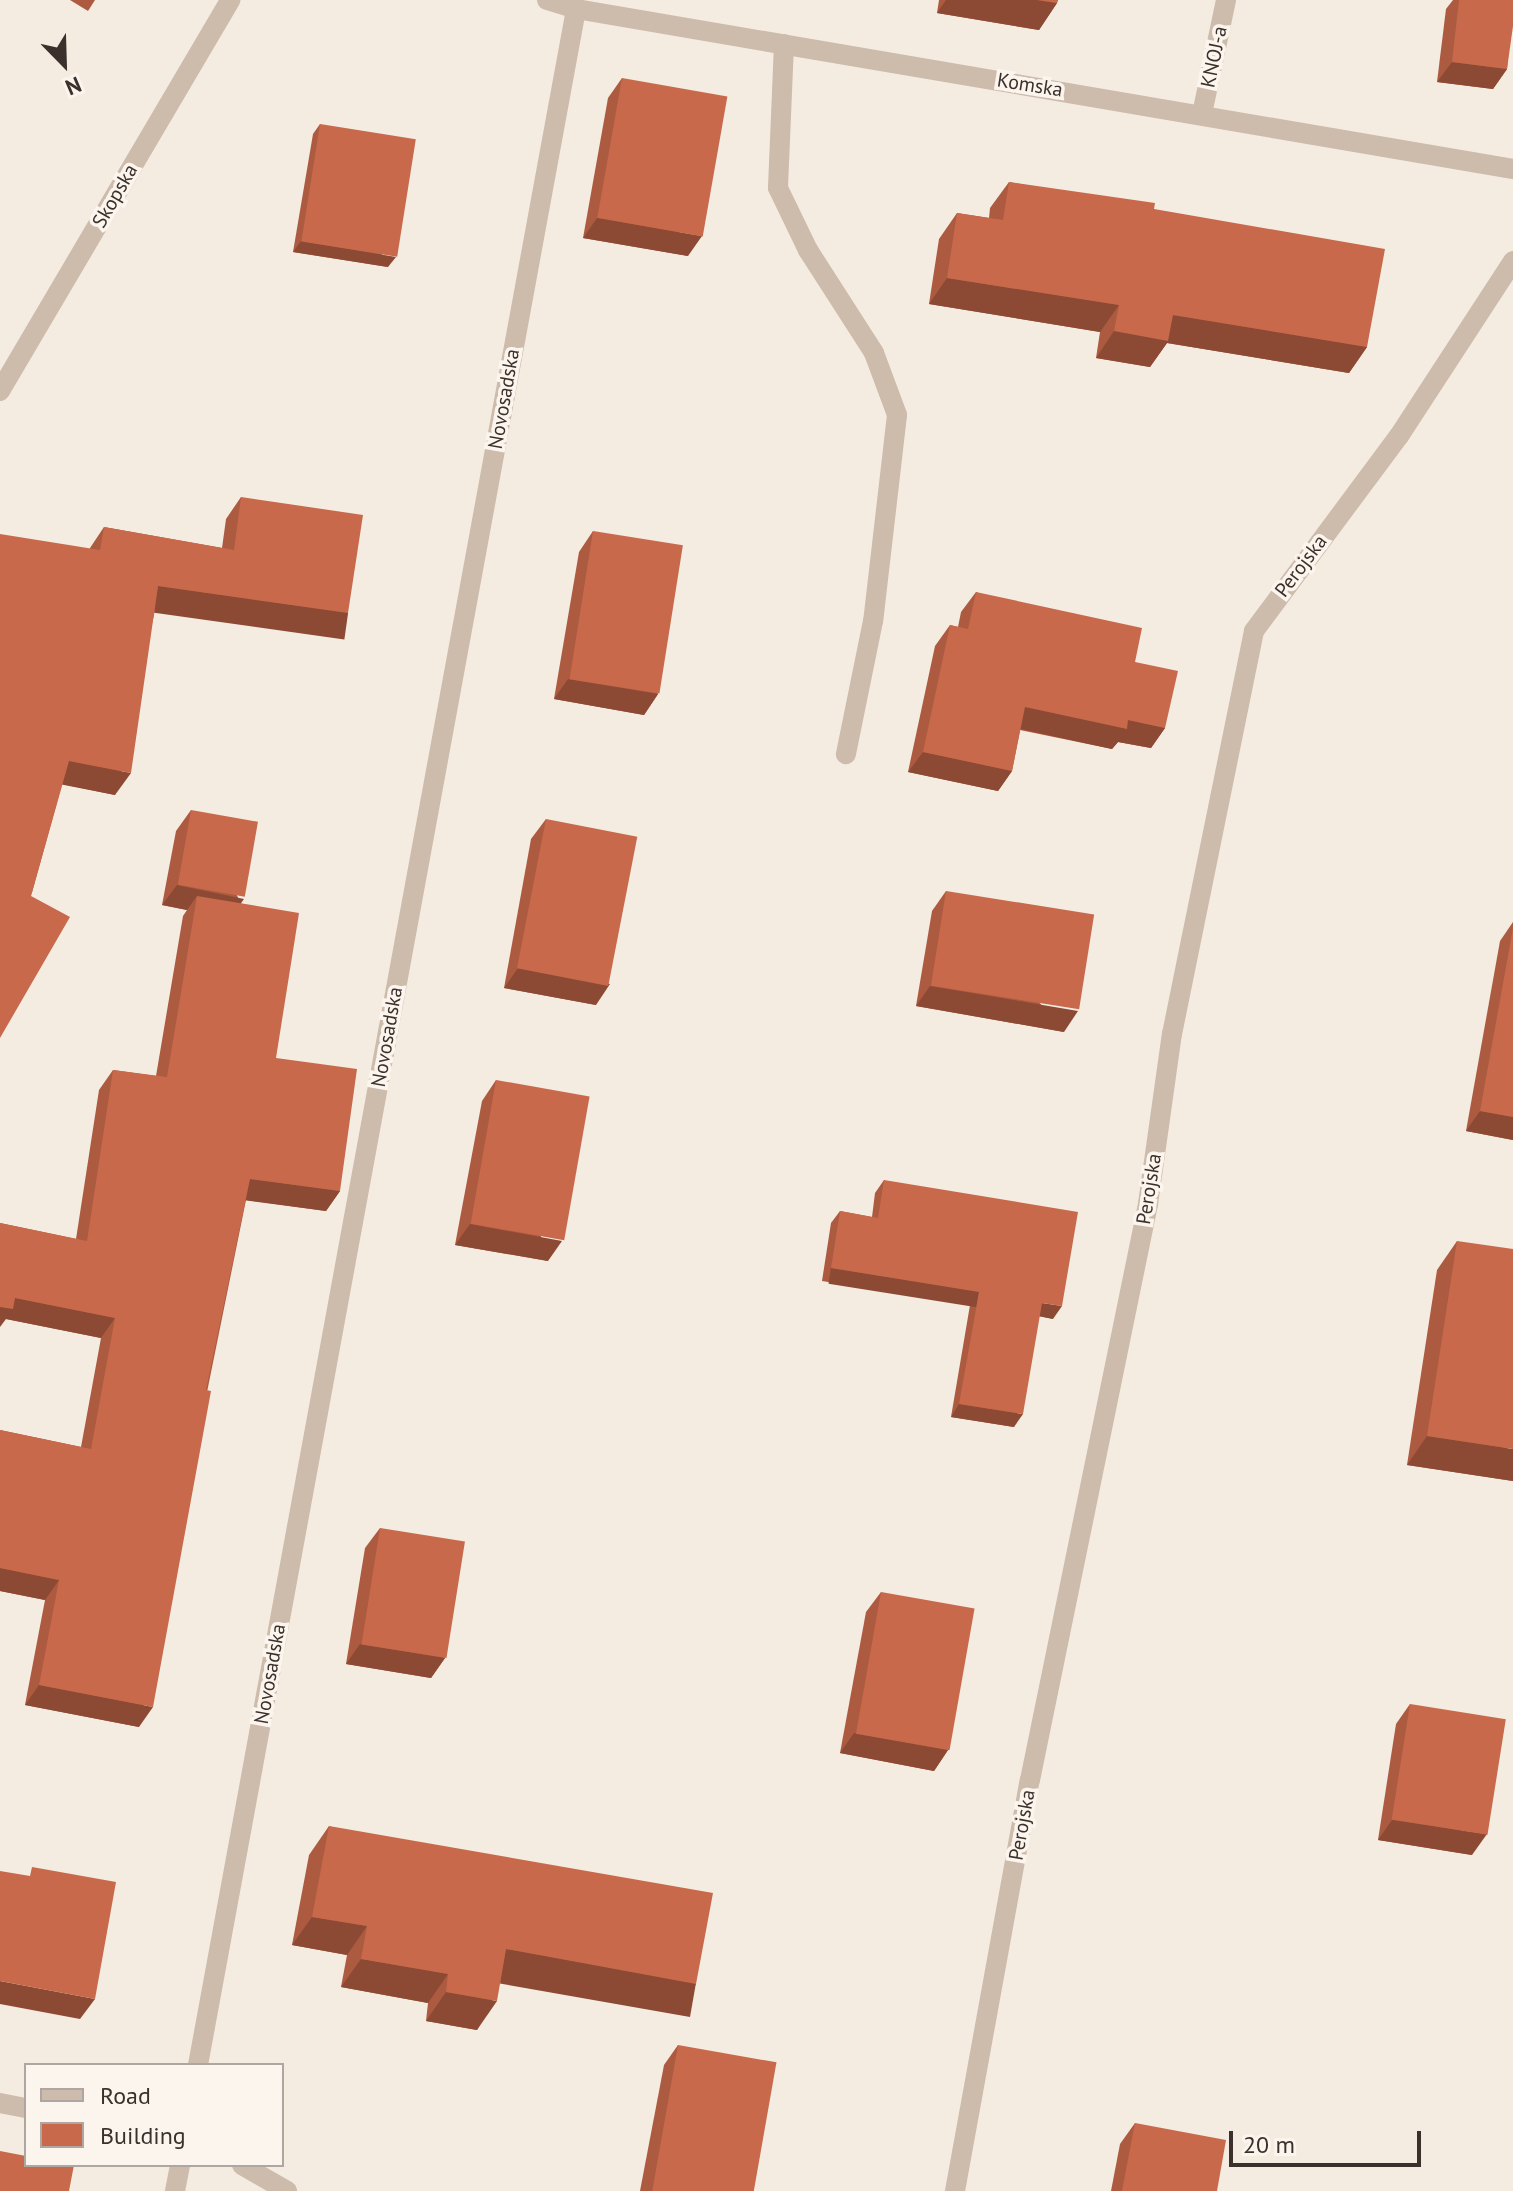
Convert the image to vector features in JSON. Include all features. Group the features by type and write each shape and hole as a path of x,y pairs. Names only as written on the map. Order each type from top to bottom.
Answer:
{"street":[{"name":"Skopska","path":"0,391 230,0"},
{"name":"Komska","path":"547,0 576,9 1513,169"},
{"name":"KNOJ-a","path":"1202,114 1226,0"},
{"name":"Novosadska","path":"198,2063 576,9"},
{"path":"784,44 778,188 808,250 874,353 897,415 873,621 846,754"},
{"name":"Perojska","path":"955,2191 1030,1780 1148,1204 1172,1034 1254,631 1399,436 1513,261"},
{"path":"0,2103 24,2108"},
{"path":"175,2191 180,2167"},
{"path":"245,2167 287,2191"}],"building":[{"path":"1459,0 1513,0 1507,69 1452,62"},
{"path":"622,78 727,97 703,236 597,218"},
{"path":"320,124 416,139 397,257 301,242"},
{"path":"1009,182 1155,203 1154,209 1385,249 1367,347 1173,315 1168,341 1114,331 1119,305 947,278 957,213 1003,220"},
{"path":"241,497 363,515 348,613 158,586 131,773 69,761 31,896 70,917 0,1038 0,534 100,550 104,527 234,550"},
{"path":"593,531 683,545 659,693 570,679"},
{"path":"976,592 1142,628 1135,662 1178,671 1165,728 1128,720 1127,729 1025,707 1012,771 923,752 950,625 968,629"},
{"path":"191,810 258,822 245,897 178,885"},
{"path":"546,819 637,837 608,986 517,968"},
{"path":"946,891 1094,914 1079,1009 931,986"},
{"path":"197,896 299,913 276,1058 357,1069 340,1191 250,1179 206,1390 211,1391 153,1707 39,1685 59,1580 0,1568 0,1430 91,1449 115,1318 15,1298 13,1309 0,1307 0,1223 87,1241 113,1070 167,1077"},
{"path":"1513,928 1513,1117 1480,1111"},
{"path":"496,1080 590,1096 564,1240 471,1224"},
{"path":"884,1180 1078,1212 1062,1306 1042,1303 1023,1414 959,1404 979,1292 831,1268 840,1211 878,1218"},
{"path":"1457,1241 1513,1249 1513,1449 1427,1436"},
{"path":"380,1528 465,1541 446,1658 362,1645"},
{"path":"881,1592 975,1608 950,1750 856,1734"},
{"path":"1410,1704 1506,1719 1488,1835 1392,1820"},
{"path":"329,1826 713,1893 696,1984 506,1949 497,2001 446,1992 448,1974 361,1959 367,1926 312,1917"},
{"path":"32,1867 116,1882 95,1999 0,1981 0,1871 30,1876"},
{"path":"678,2045 776,2062 754,2191 652,2191"},
{"path":"1135,2123 1226,2140 1217,2191 1122,2191"},
{"path":"0,2151 24,2156 24,2167 74,2167 69,2191 0,2191"}]}
